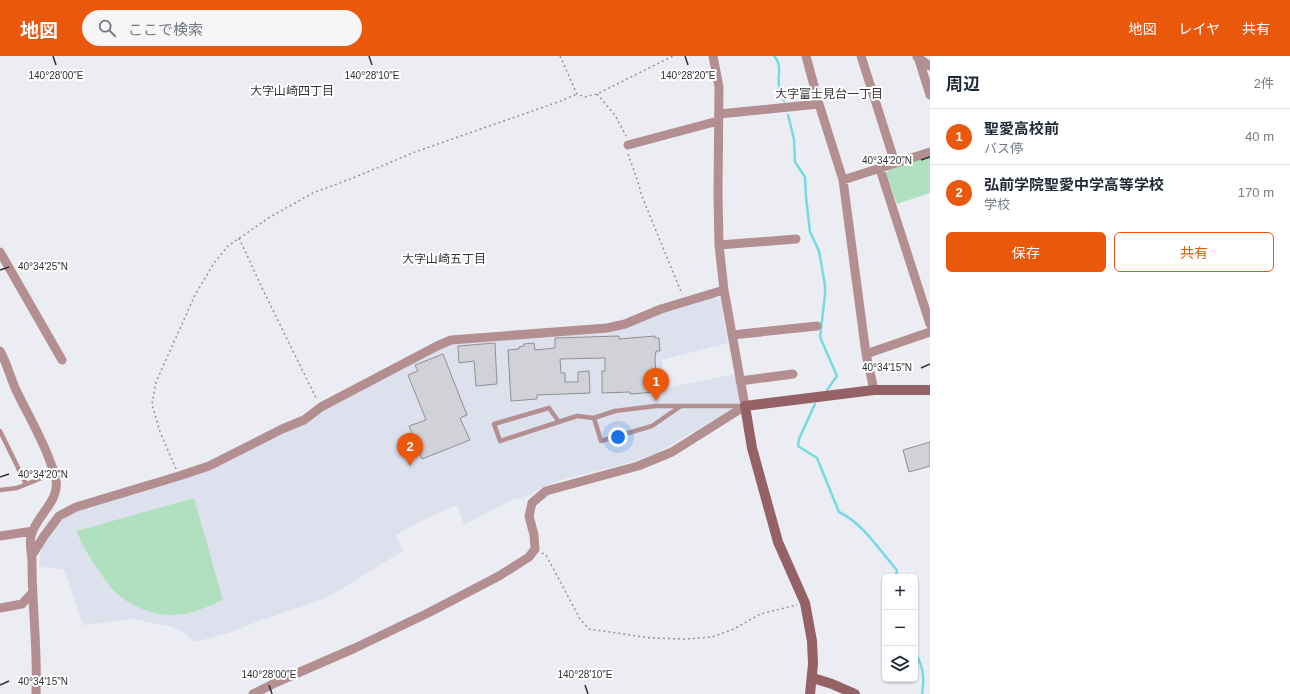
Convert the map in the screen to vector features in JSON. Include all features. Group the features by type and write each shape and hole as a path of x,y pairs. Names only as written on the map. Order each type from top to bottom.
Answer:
{"street":[{"path":"713,56 719,87 718,194 724,290 752,448 778,542 805,603 812,641 814,664 810,694"},
{"path":"806,56 819,104 843,180 866,354 874,390"},
{"path":"861,56 895,163"},
{"path":"917,57 930,66"},
{"path":"917,57 930,94"},
{"path":"628,145 719,117 819,104"},
{"path":"843,180 930,152"},
{"path":"880,168 930,324"},
{"path":"720,245 796,239"},
{"path":"0,252 62,360"},
{"path":"32,555 59,516 76,507 209,466 282,429 304,420 320,407 451,340 607,328 625,324 661,309 724,290"},
{"path":"732,335 817,326"},
{"path":"866,354 930,332"},
{"path":"0,350 3,362 15,388 45,446 56,479 56,492 31,537 36,694"},
{"path":"740,382 793,374"},
{"path":"253,694 355,648 434,610 499,576 529,557 534,549 534,535 529,516 532,503 546,491 645,463 672,452 745,406 874,390 930,390"},
{"path":"0,536 33,531"},
{"path":"0,608 22,604 32,593"},
{"path":"812,678 832,684 855,694"}],"lane":[{"path":"560,422 548,408 494,424 500,441 560,422 577,416 594,418 615,411 656,406 745,406"},
{"path":"594,418 601,441 652,426 681,406"},
{"path":"0,431 26,484"},
{"path":"0,490 18,488 54,473"}],"path":[{"path":"560,56 577,94"},
{"path":"179,476 160,432 152,404 156,382 195,295 214,263 228,246 270,217 313,193 415,152 577,94 585,97 597,94 673,56"},
{"path":"597,94 615,115 626,135 628,153 641,194 686,302"},
{"path":"239,238 320,407"},
{"path":"534,549 546,555 580,619 589,629 651,638 686,639 712,637 734,629 760,614 805,603"}],"shaded area":[{"path":"713,296 721,301 728,343 662,360 666,388 735,374 740,403 724,414 653,455 636,461 564,479 543,487 523,498 512,500 464,525 457,505 427,518 396,535 403,551 326,598 256,622 232,632 195,642 184,633 173,627 132,619 83,625 64,569 39,567 42,543 63,510 191,471 449,344 639,321"}],"green space":[{"path":"928,156 930,157 930,193 897,204 886,173 889,169"},
{"path":"194,498 223,600 199,610 180,615 166,615 150,612 128,602 115,592 107,583 85,549 77,531"}],"building":[{"path":"619,336 619,339 655,336 655,338 659,338 660,351 656,351 655,359 657,392 630,394 630,392 602,393 602,371 605,371 605,358 560,359 561,373 565,373 565,382 578,382 578,372 589,371 590,393 537,395 537,399 511,401 508,350 519,349 519,347 524,346 524,344 534,343 535,350 555,348 555,338"},
{"path":"495,343 497,384 476,386 474,361 459,363 458,346"},
{"path":"443,354 467,415 460,418 470,440 422,459 409,426 426,420 408,375 418,371 415,365"},
{"path":"930,442 930,466 909,472 903,450"}],"waterway":[{"path":"774,56 778,63 779,85 784,101"},
{"path":"788,115 794,139 795,162 805,177 810,232 819,251 825,285 820,337 837,376 827,390"},
{"path":"815,404 799,439 798,446 817,458 839,512 848,517 864,530 897,570 896,574"},
{"path":"918,658 923,672 922,694"}],"place":[{"name":"聖愛高校前","path":"656,401"},
{"name":"弘前学院聖愛中学高等学校","path":"410,466"}],"district":[{"name":"大字山崎四丁目","path":"292,91"},
{"name":"大字富士見台一丁目","path":"829,94"},
{"name":"大字山崎五丁目","path":"444,259"}]}
